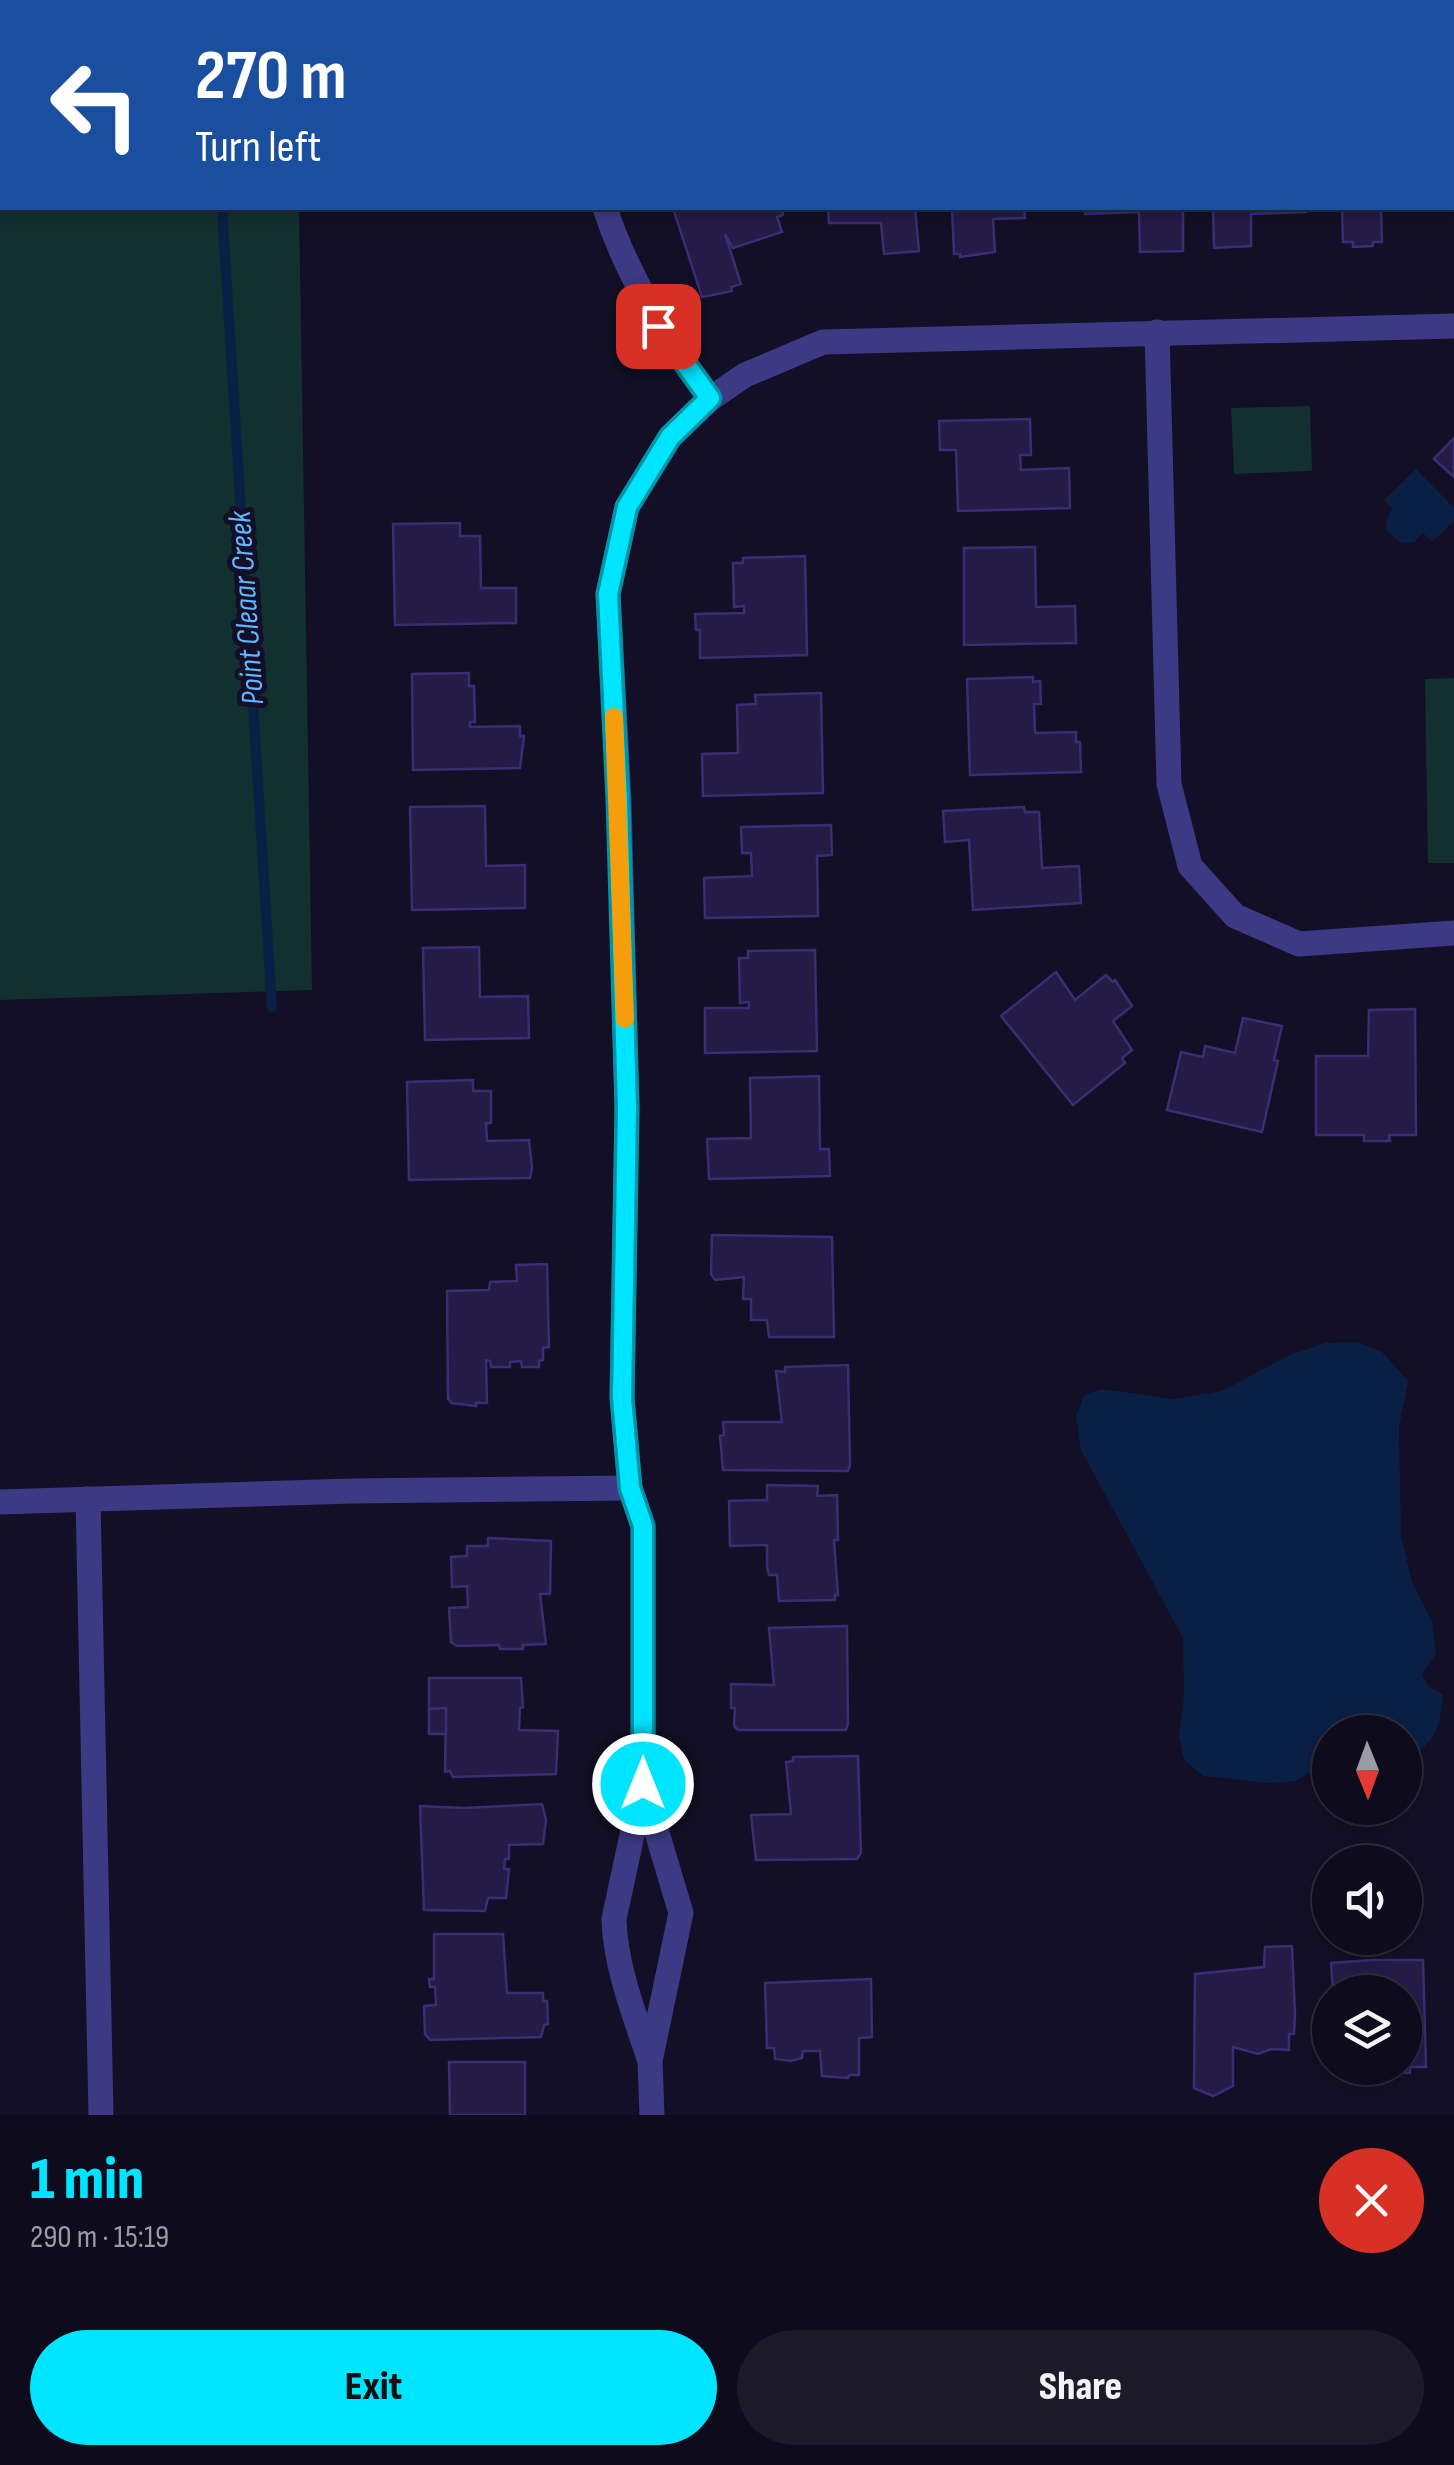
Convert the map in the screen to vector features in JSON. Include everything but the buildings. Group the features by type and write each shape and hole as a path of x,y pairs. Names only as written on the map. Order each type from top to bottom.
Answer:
{"street":[{"path":"606,210 618,247 658,326 710,398"},
{"path":"652,2115 650,2061 614,1935 616,1902 643,1784 643,1526 630,1488 622,1398 627,1108 608,594 627,507 670,437 710,398 746,375 823,342 1454,326"},
{"path":"1156,332 1168,784 1190,866 1235,916 1298,944 1454,933"},
{"path":"0,1502 352,1491 630,1488"},
{"path":"88,1499 100,2115"},
{"path":"643,1784 681,1912 650,2061"}],"green space":[{"path":"0,210 299,210 312,990 0,1000"},
{"path":"1310,406 1312,471 1234,474 1231,408"},
{"path":"1454,678 1454,863 1428,863 1425,679"}],"water":[{"path":"1416,469 1454,508 1454,521 1432,542 1423,533 1414,542 1401,543 1386,530 1392,508 1384,500"},
{"path":"1357,1342 1382,1352 1408,1381 1399,1427 1401,1536 1412,1582 1432,1622 1436,1653 1422,1675 1430,1688 1443,1694 1438,1726 1422,1749 1422,1715 1312,1715 1312,1775 1269,1783 1203,1776 1184,1760 1179,1737 1184,1695 1183,1638 1081,1450 1076,1416 1085,1394 1103,1389 1173,1399 1222,1391 1290,1355 1325,1343"}],"waterway":[{"name":"Point Cleaar Creek","path":"222,210 272,1008"}],"slow traffic":[{"path":"614,717 625,1019"}],"route":[{"path":"643,1784 643,1526 630,1488 622,1398 627,1108 608,594 627,507 670,437 710,398 658,326"}]}
